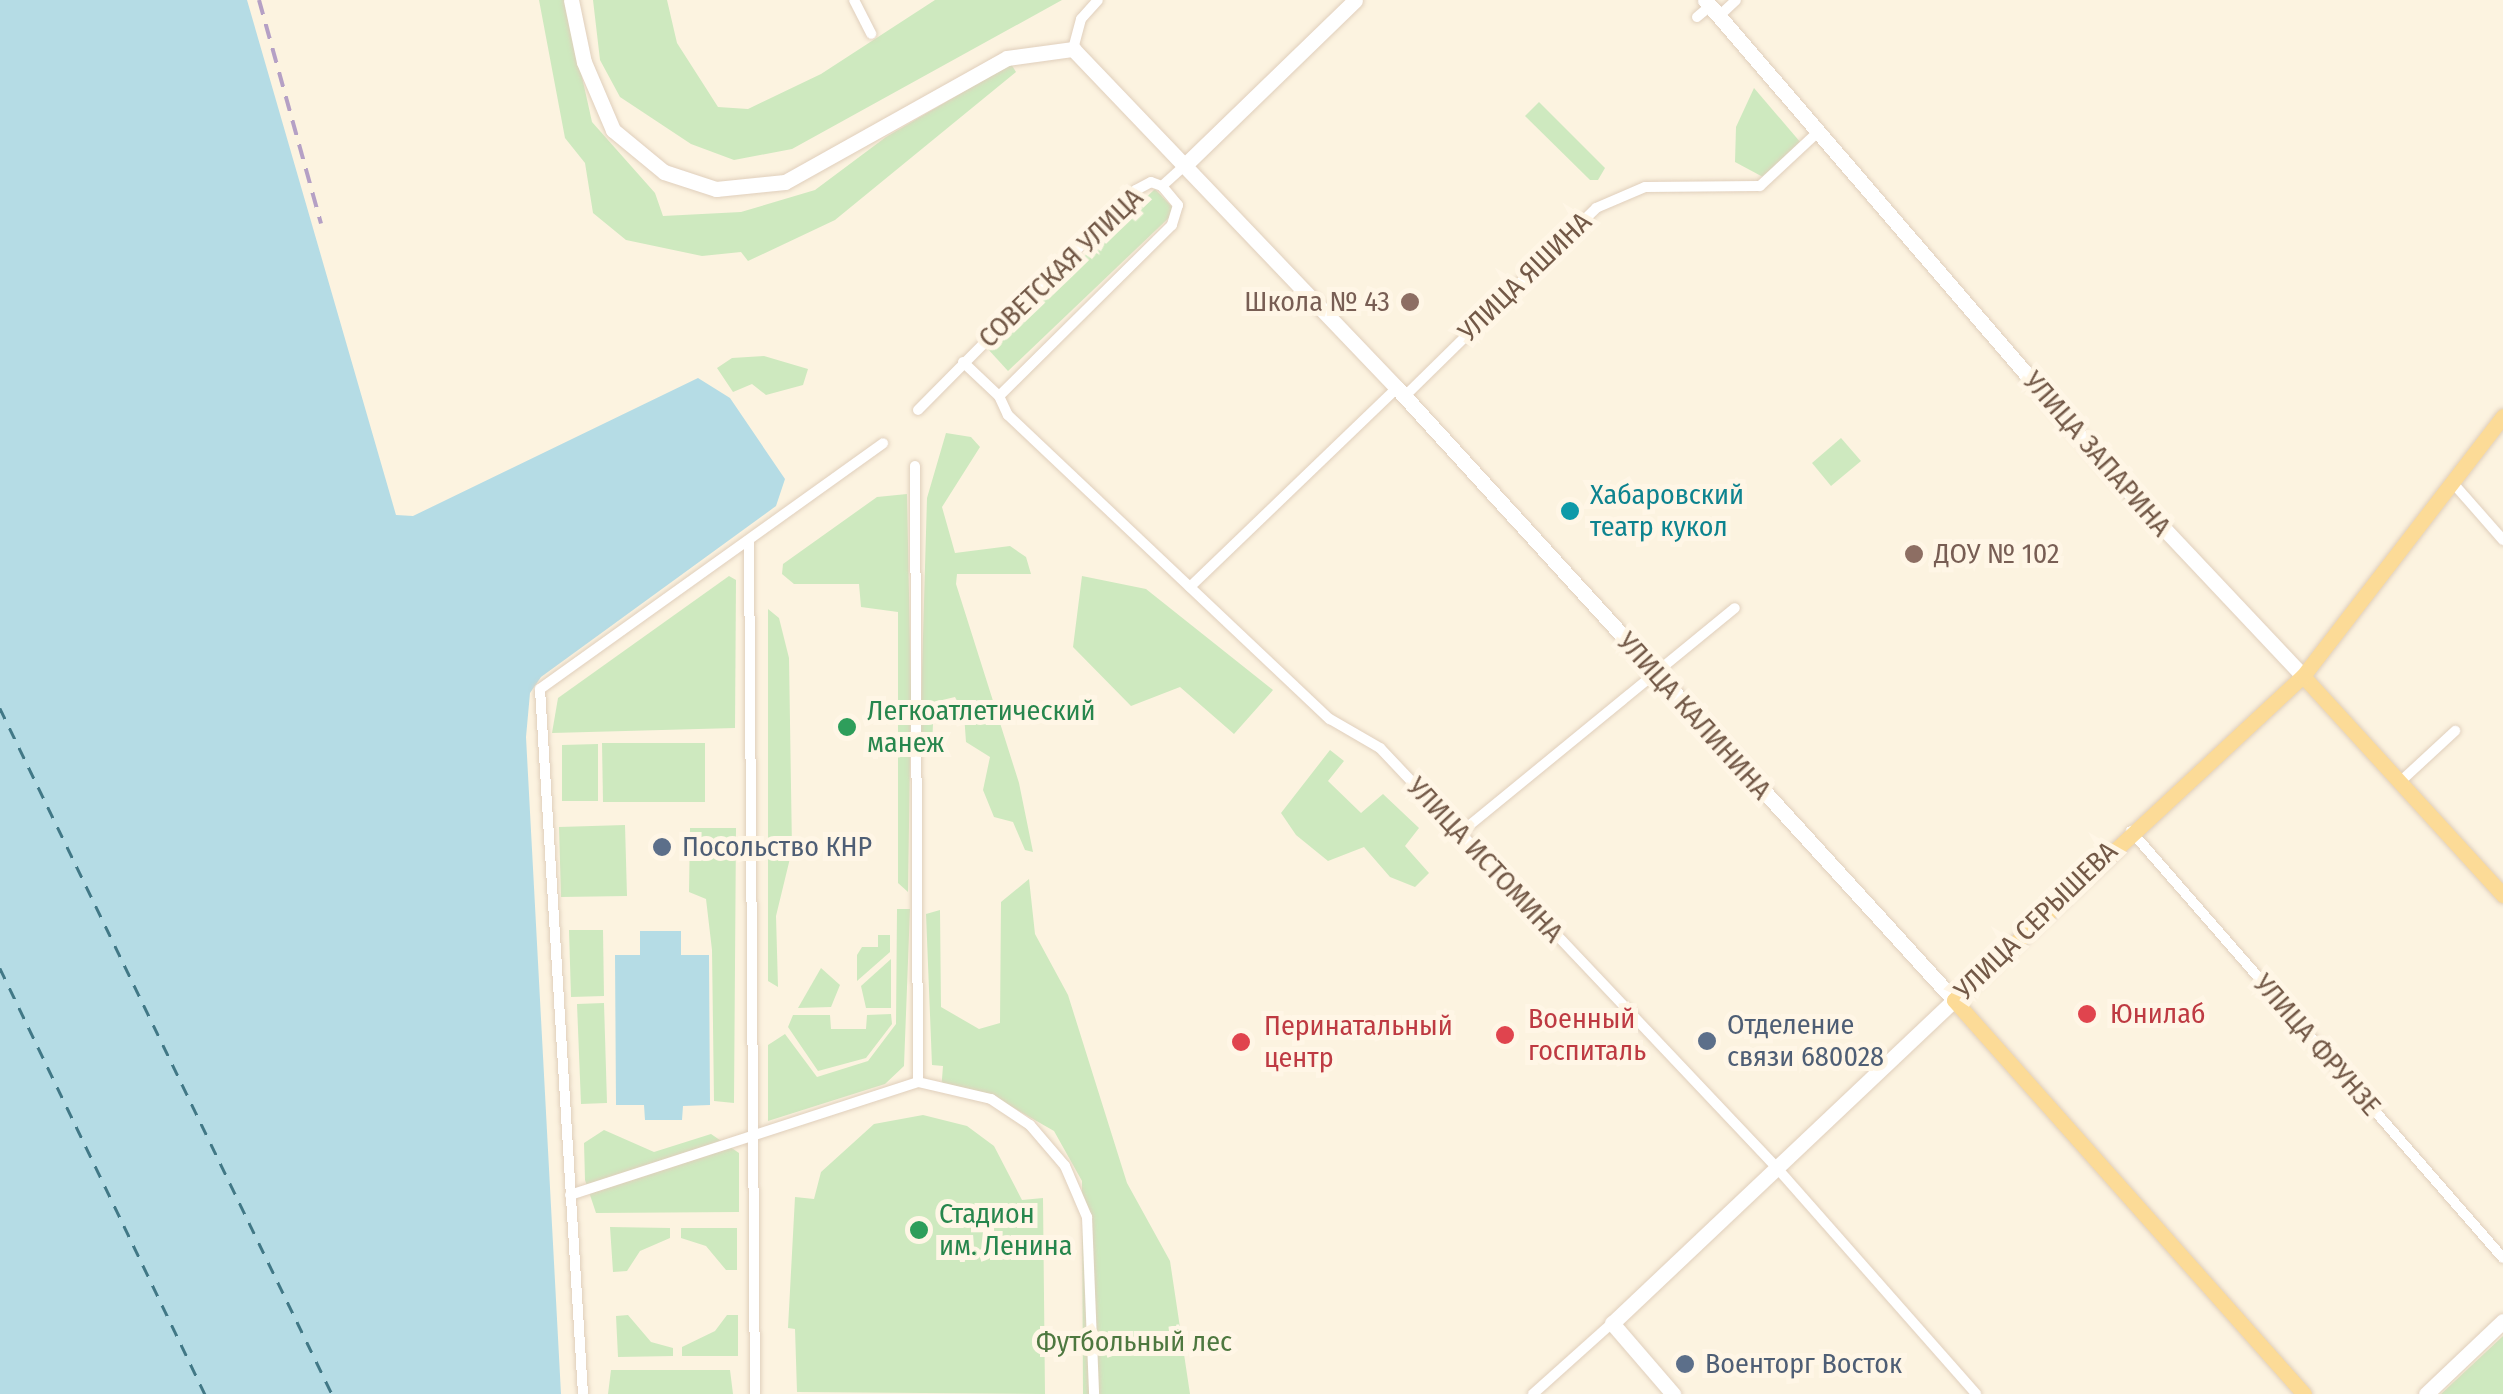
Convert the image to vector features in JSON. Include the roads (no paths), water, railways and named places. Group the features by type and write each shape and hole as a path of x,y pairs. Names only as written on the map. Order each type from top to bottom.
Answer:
{"main road":[{"path":"571,0 584,62 614,130 664,172 716,190 785,182 1007,58 1040,48 1072,49"},
{"name":"СОВЕТСКАЯ УЛИЦА","path":"1184,166 1355,0"},
{"name":"УЛИЦА ЗАПАРИНА","path":"1708,10 1820,131 2118,481 2503,895"},
{"name":"УЛИЦА КАЛИНИНА","path":"1072,49 1401,392 1954,1000 2304,1394"},
{"name":"УЛИЦА СЕРЫШЕВА","path":"1612,1324 2131,831 2303,676 2503,416"},
{"path":"2426,1394 2503,1322"},
{"path":"1612,1324 1674,1394"}],"street":[{"path":"854,0 871,34"},
{"path":"1072,49 1081,19 1098,0"},
{"path":"1708,10 1736,0"},
{"name":"УЛИЦА ЯШИНА","path":"1190,588 1596,208 1645,187 1760,186 1820,131"},
{"name":"СОВЕТСКАЯ УЛИЦА","path":"1162,186 1184,166"},
{"name":"СОВЕТСКАЯ УЛИЦА","path":"918,410 1136,190 1152,182 1162,186 1178,205 1172,226 999,396"},
{"name":"УЛИЦА ИСТОМИНА","path":"963,362 999,396 1008,415 1330,720 1380,748 1777,1168 1976,1394"},
{"path":"583,1394 540,688 550,676 750,542 883,443"},
{"path":"914,466 918,1082"},
{"path":"2453,484 2503,540"},
{"path":"750,542 755,1394"},
{"path":"1460,833 1735,608"},
{"path":"2401,781 2455,731"},
{"name":"УЛИЦА ФРУНЗЕ","path":"2131,831 2503,1258"},
{"path":"570,1195 918,1082 991,1099 1030,1125 1065,1166 1088,1217 1094,1394"},
{"name":"УЛИЦА СЕРЫШЕВА","path":"1533,1394 1612,1324"}],"water":[{"path":"0,0 247,0 396,515 413,516 698,378 730,398 785,479 776,506 541,677 530,693 526,737 561,1394 0,1394"},
{"path":"640,931 681,931 681,955 709,955 710,1105 683,1106 682,1120 645,1120 644,1105 616,1105 615,955 640,955"}],"railway":[{"path":"259,0 321,224"}],"place":[{"name":"Школа № 43","path":"1410,302"},
{"name":"Хабаровский театр кукол","path":"1570,511"},
{"name":"ДОУ № 102","path":"1914,554"},
{"name":"Легкоатлетический манеж","path":"847,727"},
{"name":"Посольство КНР","path":"662,847"},
{"name":"Юнилаб","path":"2087,1014"},
{"name":"Военный госпиталь","path":"1505,1035"},
{"name":"Отделение связи 680028","path":"1707,1041"},
{"name":"Перинатальный центр","path":"1241,1042"},
{"name":"Стадион им. Ленина","path":"919,1230"},
{"name":"Военторг Восток","path":"1685,1364"}],"park label":[{"name":"Футбольный лес","path":"1134,1342"}]}
